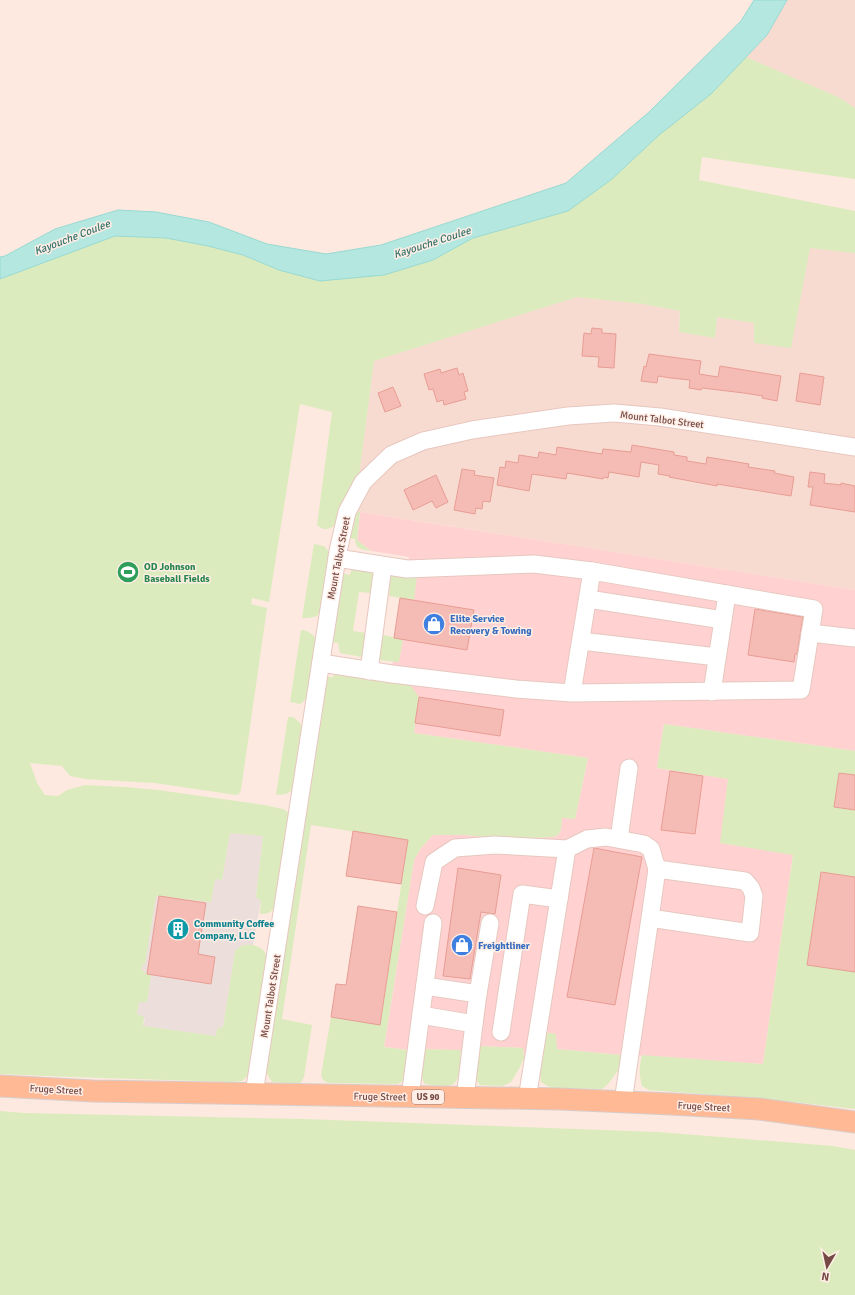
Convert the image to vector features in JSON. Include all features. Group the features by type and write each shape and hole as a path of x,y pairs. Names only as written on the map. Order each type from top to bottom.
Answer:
{"main road":[{"name":"Fruge Street","path":"0,1086 93,1091 623,1102 717,1106 855,1122"}],"street":[{"name":"Mount Talbot Street","path":"254,1094 337,558 346,512 363,482 391,455 423,441 472,430 568,416 614,413 660,417 855,447"},
{"path":"321,663 369,671 516,689 572,693 801,690 814,608 592,571 534,564 407,569 337,558"},
{"path":"369,671 383,566"},
{"path":"572,693 592,571"},
{"path":"712,692 727,594"},
{"path":"588,599 723,620"},
{"path":"810,633 855,638"},
{"path":"581,641 717,657"},
{"path":"619,839 629,768"},
{"path":"425,906 434,862 455,848 495,845 567,849 587,840 606,837 644,844 651,849 657,870 623,1102"},
{"path":"527,1099 567,849"},
{"path":"650,918 750,932 754,896 746,881 657,870"},
{"path":"500,1032 522,894 559,899"},
{"path":"410,1097 433,923"},
{"path":"465,1098 478,994 490,923"},
{"path":"424,986 478,994"},
{"path":"421,1016 474,1024"}],"shaded area":[{"path":"787,0 855,0 855,108 840,98 746,57 767,35"},
{"path":"810,248 855,253 855,590 354,511 374,361 577,297 643,304 680,311 679,332 715,338 717,317 754,323"},
{"path":"360,512 855,590 855,751 664,724 657,768 728,779 721,843 793,854 763,1064 621,1055 557,1049 538,1059 524,1058 523,1048 479,1046 477,1051 424,1049 408,1050 384,1047 414,860 421,848 433,835 465,835 506,839 553,837 558,835 561,830 562,817 575,819 588,758 414,733 415,723 390,679 409,557 371,551 357,540"},
{"path":"230,833 263,836 256,896 261,901 253,945 243,945 235,951 223,1027 217,1029 216,1036 143,1026 145,1020 137,1015 139,1002 147,1002 151,975 144,973 141,970 143,964 145,964 156,896 211,902 215,879 222,880"}],"green space":[{"path":"746,57 840,98 855,108 855,179 702,157 699,180 855,211 855,253 810,248 791,348 754,343 754,323 717,317 715,338 679,332 680,311 643,304 577,297 374,361 359,476 336,524 331,528 326,529 317,525 332,412 300,404 269,602 252,598 251,604 267,608 241,790 239,794 236,795 155,783 85,779 70,776 62,766 30,763 37,783 45,795 58,796 67,790 85,785 125,787 158,790 264,805 283,809 289,813 290,819 275,908 268,913 260,914 261,901 256,897 263,836 230,833 222,880 215,879 211,902 156,896 145,964 143,964 141,970 145,971 144,973 151,975 147,1002 139,1002 137,1014 144,1017 143,1026 216,1036 217,1029 223,1027 235,951 241,946 245,945 256,946 263,950 269,961 248,1075 242,1081 231,1082 0,1074 0,279 115,236 166,238 208,246 243,255 279,270 320,281 433,260 473,238 568,211 612,179 659,135 711,94"},
{"path":"354,511 360,512 357,540 371,551 358,547 355,539 348,538"},
{"path":"314,544 324,546 329,552 321,608 317,616 302,618"},
{"path":"355,568 376,570 371,593 359,592 353,631 366,633 362,657 340,653 338,643 330,642 341,573 350,575 351,571"},
{"path":"391,573 417,576 414,600 389,596"},
{"path":"301,630 310,633 317,641 308,698 300,704 290,702"},
{"path":"383,635 403,639 399,662 378,660 381,638"},
{"path":"335,673 407,681 419,697 414,733 588,758 575,819 562,818 561,830 558,835 553,837 506,839 465,835 433,835 421,848 414,860 384,1047 408,1050 405,1080 397,1084 329,1083 324,1080 321,1075 331,1017 380,1025 408,840 311,825 282,1019 312,1025 304,1077 299,1084 272,1082 266,1072 327,677 333,677"},
{"path":"288,717 293,717 300,723 302,728 293,790 286,794 276,795"},
{"path":"664,724 855,751 855,775 839,773 834,806 855,810 855,877 821,872 807,965 855,972 855,1109 768,1099 649,1090 642,1086 640,1078 640,1063 642,1055 763,1064 793,855 720,843 728,779 657,768"},
{"path":"543,1032 556,1034 557,1049 621,1055 619,1069 608,1084 602,1089 551,1088 541,1082 538,1059"},
{"path":"479,1046 523,1048 524,1058 511,1082 503,1086 480,1085 476,1080"},
{"path":"424,1049 461,1050 457,1080 454,1083 445,1086 425,1084 421,1071"},
{"path":"0,1111 24,1113 304,1119 658,1132 833,1146 855,1150 855,1295 0,1295"}],"water":[{"name":"Kayouche Coulee","path":"754,0 787,0 767,35 711,94 659,135 612,179 568,211 473,238 433,260 384,275 320,281 279,270 243,255 208,246 166,238 115,236 0,279 0,257 5,256 55,229 118,210 156,212 209,222 267,244 326,254 381,245 566,183 649,112 741,21"}],"building":[{"path":"592,328 602,329 602,333 616,334 614,368 598,367 599,357 582,356 584,333 591,334"},
{"path":"649,354 701,361 699,374 718,377 720,366 781,376 777,401 762,398 763,396 744,393 689,388 690,380 658,376 657,383 641,381 644,366 646,367"},
{"path":"457,368 459,375 463,373 468,391 464,392 466,399 444,405 443,400 437,402 433,389 429,390 424,374 440,369 441,373"},
{"path":"800,373 824,377 820,405 796,401"},
{"path":"393,387 401,406 385,412 378,393"},
{"path":"632,445 674,452 674,455 687,457 687,461 706,464 707,457 749,464 748,467 775,471 774,473 794,477 791,496 717,484 717,486 669,477 670,476 658,474 659,465 641,462 639,477 609,472 608,478 604,477 603,479 567,473 566,479 532,474 529,491 497,485 500,467 505,468 506,461 518,463 519,455 538,458 539,452 556,455 557,447 602,454 603,449 631,452"},
{"path":"462,469 475,471 474,475 494,478 490,502 483,501 482,509 476,508 475,514 454,510"},
{"path":"810,472 825,474 824,483 841,485 841,483 855,486 855,512 810,505 813,487 808,487"},
{"path":"436,475 448,502 436,508 432,501 413,510 404,490"},
{"name":"Elite Service Recovery & Towing","path":"400,598 474,610 467,650 394,638"},
{"path":"755,609 803,617 797,654 795,654 794,662 748,655"},
{"path":"419,697 504,710 500,736 415,723"},
{"path":"670,771 703,776 695,834 661,830"},
{"path":"839,773 855,775 855,810 834,807"},
{"path":"353,831 408,840 401,884 346,876"},
{"path":"594,848 642,857 615,1005 567,997"},
{"name":"Freightliner","path":"458,868 501,875 495,914 481,912 470,979 443,976"},
{"path":"821,872 855,877 855,972 807,965"},
{"name":"Community Coffee Company, LLC","path":"159,896 206,903 198,954 215,957 211,984 147,974"},
{"path":"358,906 397,912 380,1025 331,1017 336,984 346,985"}],"place":[{"name":"OD Johnson Baseball Fields","path":"128,572"},
{"name":"Elite Service Recovery & Towing","path":"434,624"},
{"name":"Community Coffee Company, LLC","path":"178,929"},
{"name":"Freightliner","path":"462,945"}]}
